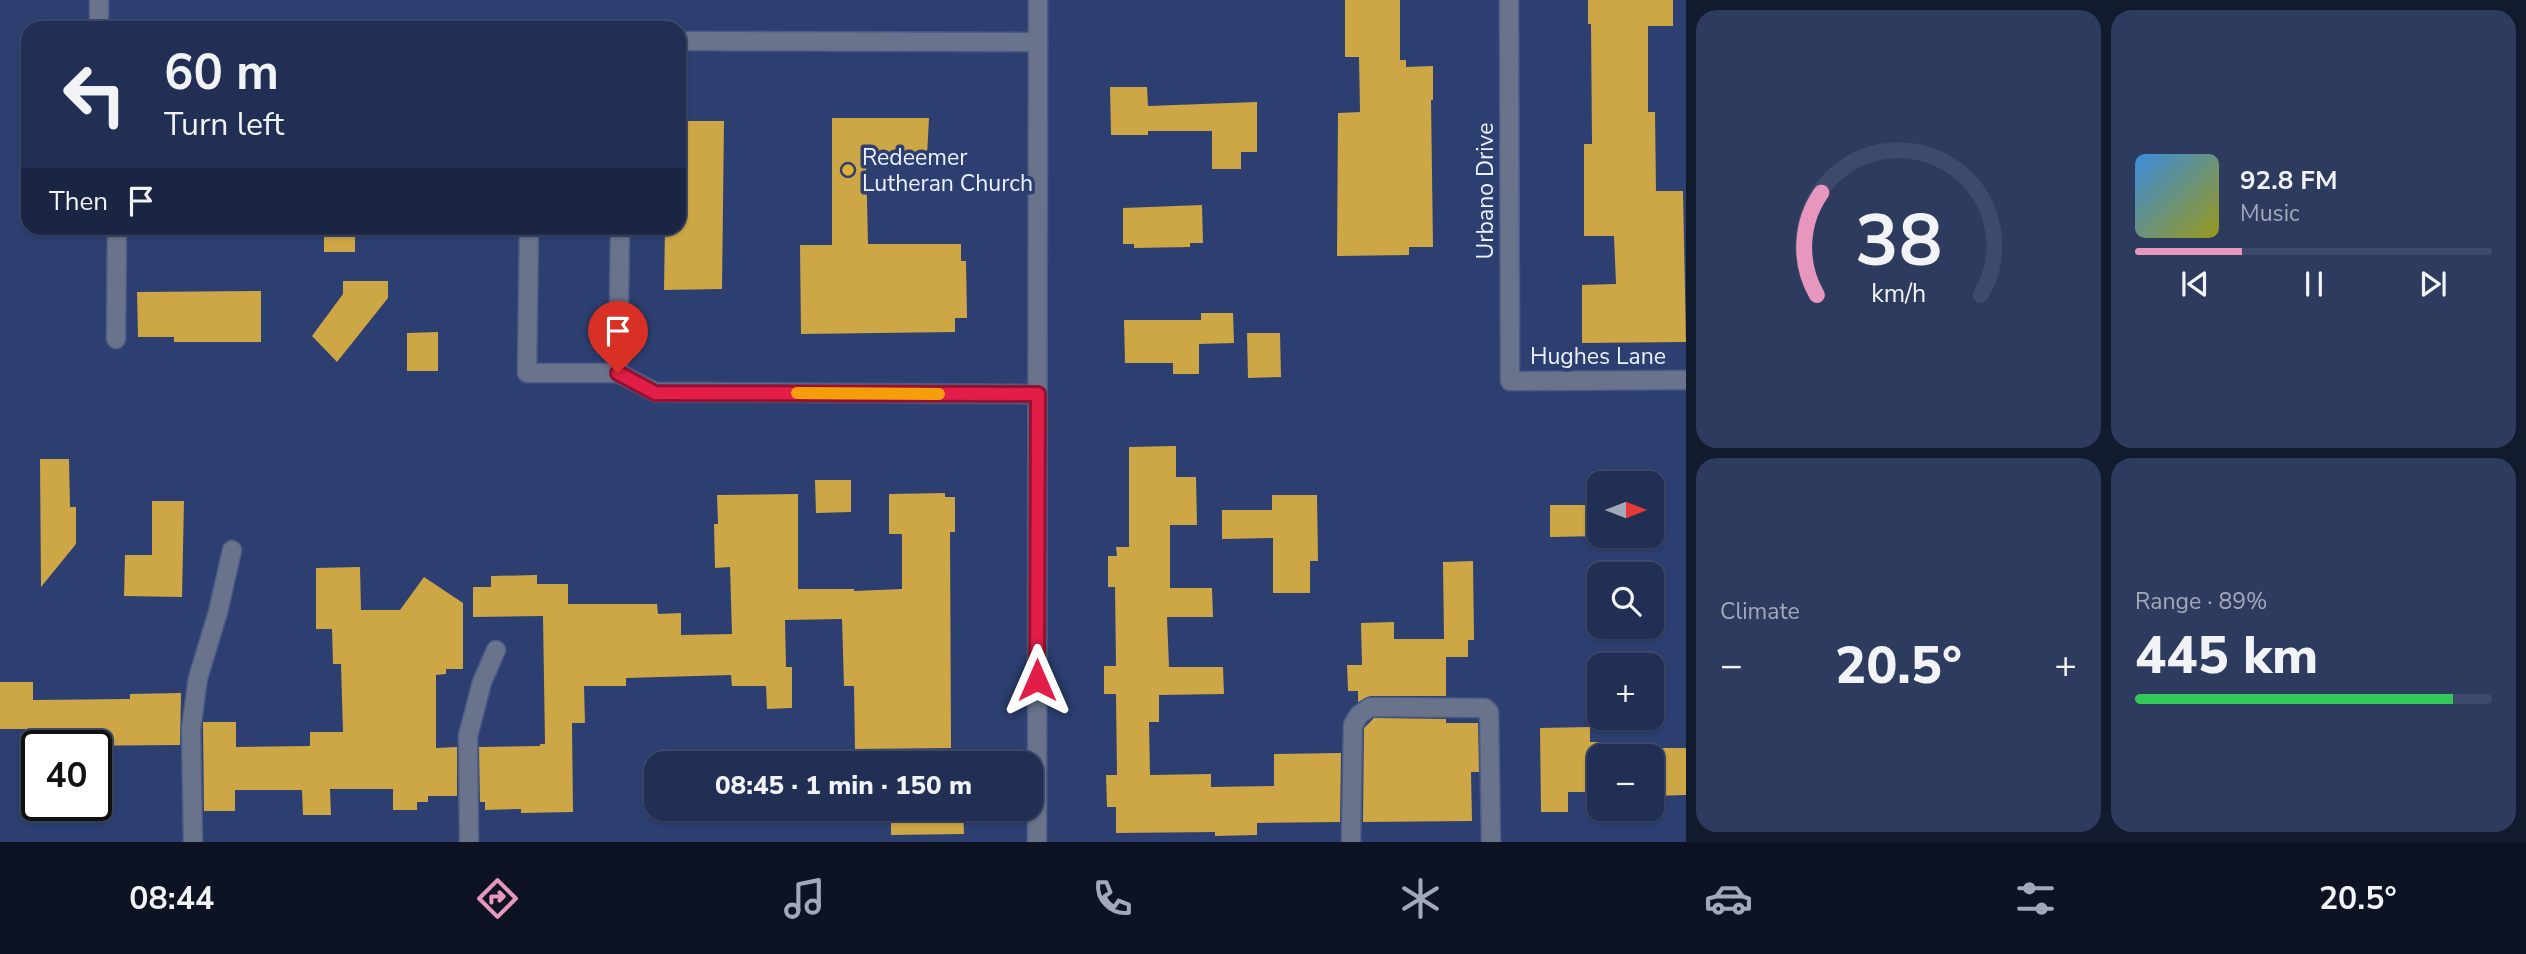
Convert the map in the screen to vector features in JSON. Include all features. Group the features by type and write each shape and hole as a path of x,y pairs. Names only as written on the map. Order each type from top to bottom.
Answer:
{"street":[{"path":"99,0 99,21"},
{"path":"1037,842 1038,0"},
{"name":"Urbano Drive","path":"1509,0 1510,381"},
{"path":"686,41 1038,42"},
{"path":"116,339 117,235"},
{"path":"529,235 527,373 618,373 655,393 1038,394"},
{"path":"618,373 620,235"},
{"name":"Hughes Lane","path":"1510,381 1686,380"},
{"path":"193,842 191,729 198,678 218,612 232,550"},
{"path":"469,842 468,736 482,682 496,650"},
{"path":"1351,842 1353,725 1359,715 1370,707 1396,707 1485,708 1489,712 1491,842"}],"building":[{"path":"1345,0 1400,0 1400,60 1406,60 1406,67 1433,66 1433,247 1409,247 1409,255 1337,256 1338,113 1360,112 1359,57 1345,57"},
{"path":"1588,0 1673,0 1673,26 1648,26 1648,112 1655,112 1656,191 1683,191 1686,342 1582,343 1582,285 1616,284 1614,236 1584,236 1584,144 1592,144 1591,24 1588,24"},
{"path":"1110,87 1147,87 1148,106 1257,102 1257,152 1241,152 1241,169 1212,169 1212,131 1148,131 1148,135 1111,135"},
{"path":"832,118 929,118 927,156 866,157 868,244 961,244 961,261 966,261 967,318 955,318 955,332 801,334 800,245 832,245"},
{"path":"686,121 724,121 722,289 664,290 665,235 686,235"},
{"path":"1202,205 1203,243 1190,243 1190,247 1134,248 1134,244 1123,244 1123,208"},
{"path":"324,235 355,235 355,252 324,252"},
{"path":"343,281 388,281 388,298 337,362 312,336 343,294"},
{"path":"261,291 261,342 174,342 174,337 138,337 137,292"},
{"path":"1201,313 1233,313 1234,343 1199,344 1199,374 1173,374 1173,363 1125,363 1124,320 1201,320"},
{"path":"438,332 438,371 407,371 407,333"},
{"path":"1247,333 1280,333 1281,377 1248,378"},
{"path":"1176,446 1176,477 1196,477 1197,525 1170,525 1170,588 1212,588 1213,617 1167,617 1169,667 1223,667 1224,694 1159,695 1159,722 1149,722 1150,775 1211,774 1211,787 1274,786 1274,754 1341,753 1340,822 1257,823 1257,835 1215,836 1215,832 1116,833 1116,807 1107,807 1106,775 1117,775 1116,694 1104,694 1104,666 1116,666 1115,587 1108,587 1108,556 1117,556 1116,547 1129,547 1129,447"},
{"path":"40,459 69,459 70,507 76,507 76,544 41,587"},
{"path":"815,480 851,480 851,512 816,513"},
{"path":"945,493 945,497 955,497 955,532 950,532 951,748 855,749 854,686 844,686 842,619 785,620 786,667 792,667 792,708 767,709 766,686 732,686 731,675 626,678 626,686 584,686 585,723 572,723 573,812 521,813 521,809 485,810 485,802 480,802 479,747 545,744 543,616 473,617 473,587 491,587 491,576 537,575 537,584 568,584 568,604 657,604 658,614 681,613 681,635 732,634 730,567 715,568 714,524 718,524 717,495 798,494 798,589 854,591 902,589 902,534 889,534 889,494"},
{"path":"1272,495 1317,495 1318,561 1310,561 1310,593 1273,593 1273,538 1222,539 1222,510 1272,510"},
{"path":"152,501 184,501 182,597 124,596 125,555 152,555"},
{"path":"1550,505 1587,505 1587,536 1550,537"},
{"path":"1473,561 1474,640 1468,640 1468,657 1446,657 1446,696 1370,696 1358,702 1358,691 1348,691 1347,665 1362,665 1361,623 1394,622 1394,639 1444,639 1443,562"},
{"path":"360,567 361,610 400,610 424,577 463,603 463,669 446,669 446,674 436,675 436,748 457,747 457,796 428,796 428,802 417,802 417,810 393,810 393,789 330,789 331,815 303,815 302,790 235,790 235,811 204,811 203,722 236,722 236,747 310,746 310,732 343,732 341,664 333,664 332,629 316,629 316,568"},
{"path":"0,682 33,682 33,700 130,699 130,694 181,693 180,745 112,746 112,730 0,729"},
{"path":"1374,718 1446,719 1446,723 1478,723 1479,772 1471,772 1472,821 1363,822 1364,728"},
{"path":"1587,727 1590,730 1590,742 1600,742 1587,744 1587,792 1568,792 1568,812 1541,812 1540,728"},
{"path":"1664,748 1686,748 1686,795 1664,796"},
{"path":"891,821 964,821 964,834 891,835"}],"slow traffic":[{"path":"797,393 939,394"}],"place":[{"name":"Redeemer Lutheran Church","path":"848,170"}],"route":[{"path":"618,373 655,393 1038,394 1037,680"}]}
